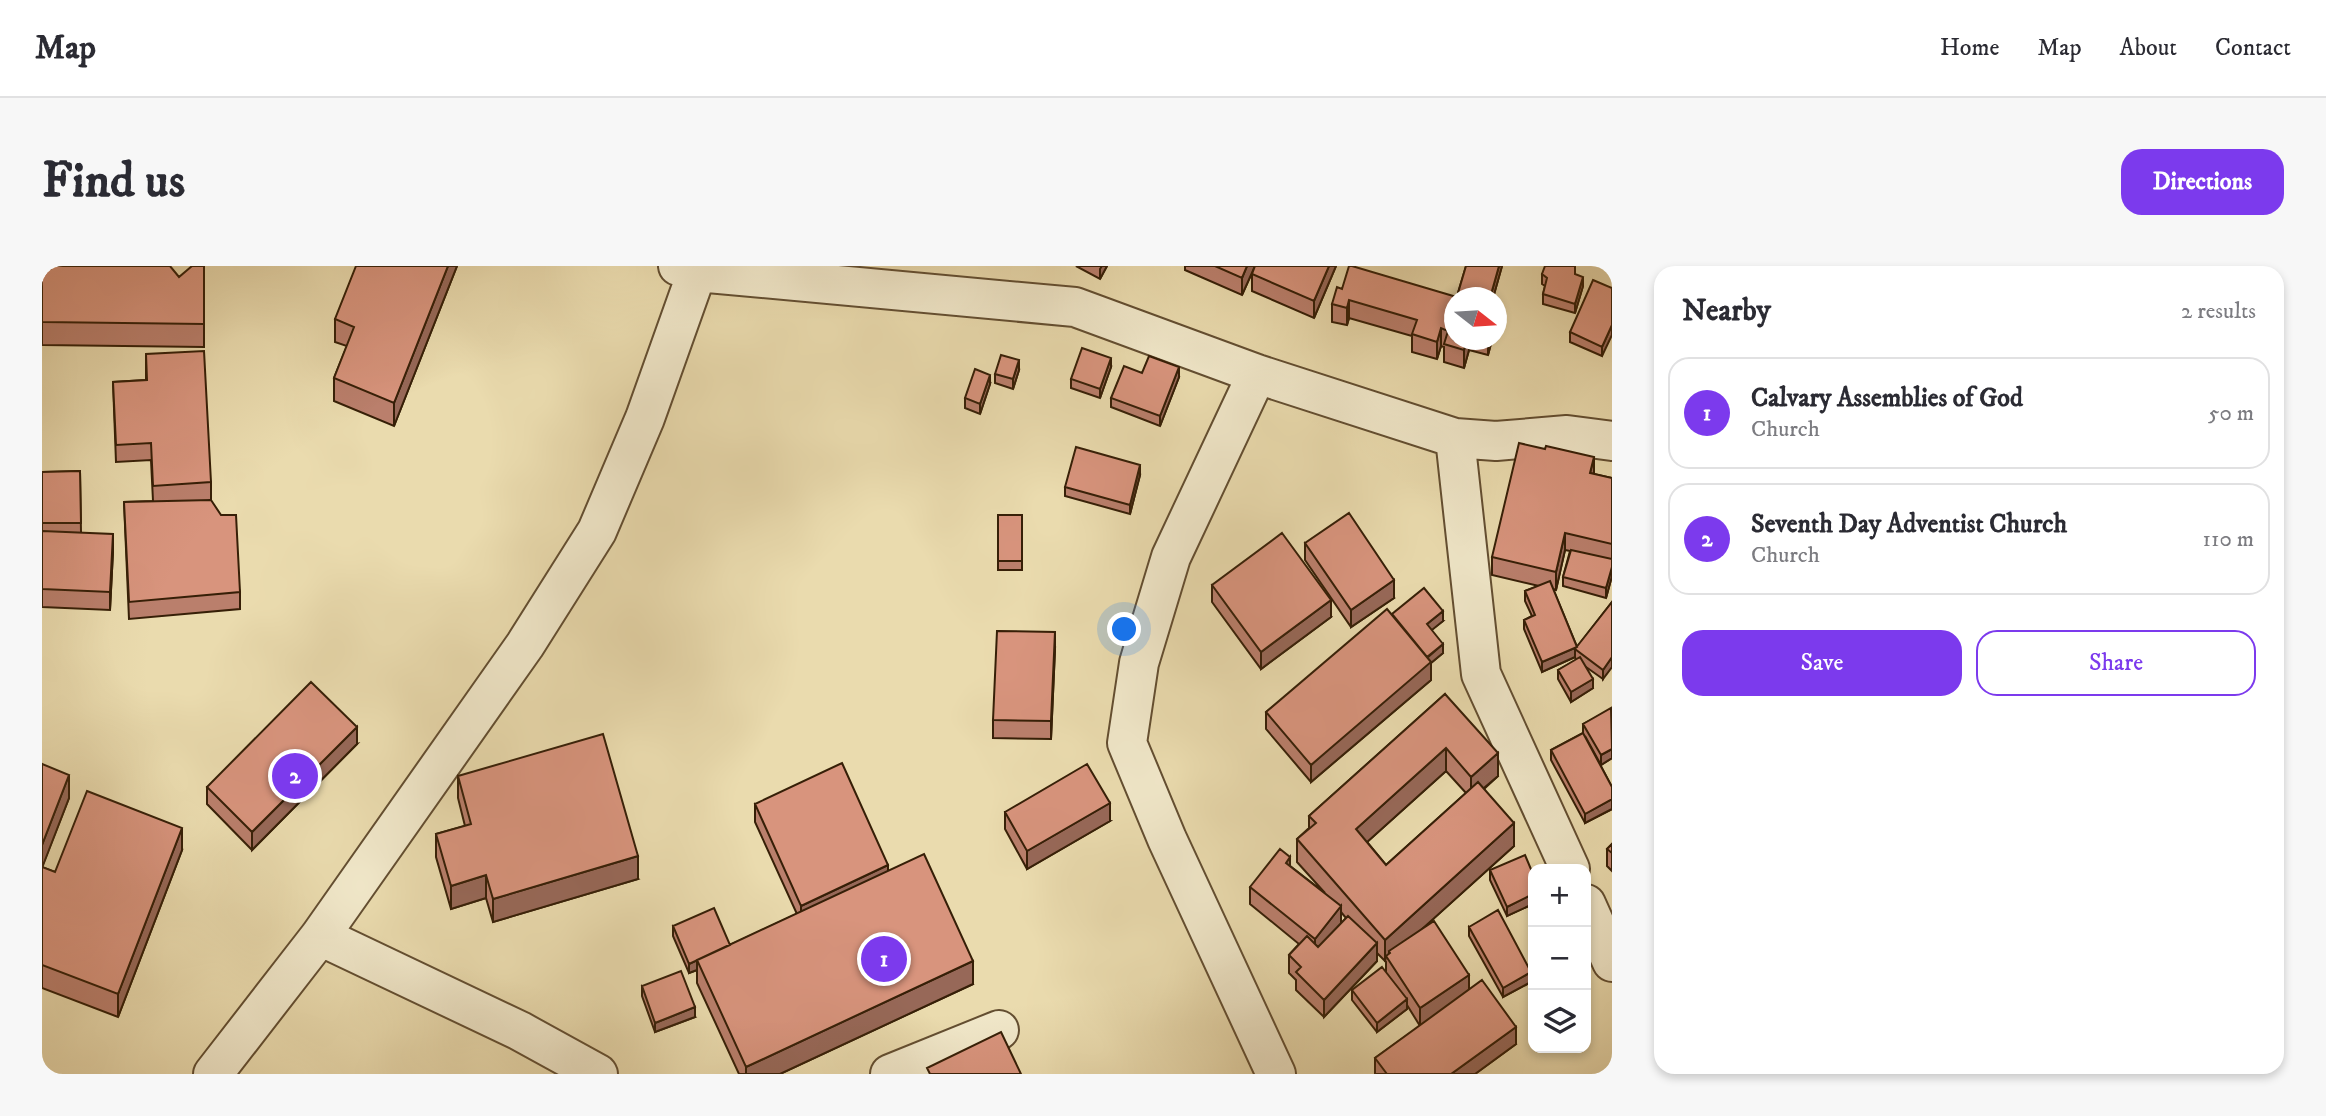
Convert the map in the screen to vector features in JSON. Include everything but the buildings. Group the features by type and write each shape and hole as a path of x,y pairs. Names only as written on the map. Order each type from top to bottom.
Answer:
{"street":[{"path":"213,1074 320,936 525,645 597,531 645,418 688,269 1075,307 1257,374 1455,438 1496,441 1567,435 1612,440"},
{"path":"1257,374 1171,557 1139,663 1127,743 1167,839 1276,1074"},
{"path":"1455,438 1481,674 1568,864"},
{"path":"1591,915 1612,962"},
{"path":"320,936 520,1031 598,1074"},
{"path":"890,1074 999,1030"}],"place":[{"name":"Seventh Day Adventist Church","path":"295,776"},
{"name":"Calvary Assemblies of God","path":"884,959"}]}
